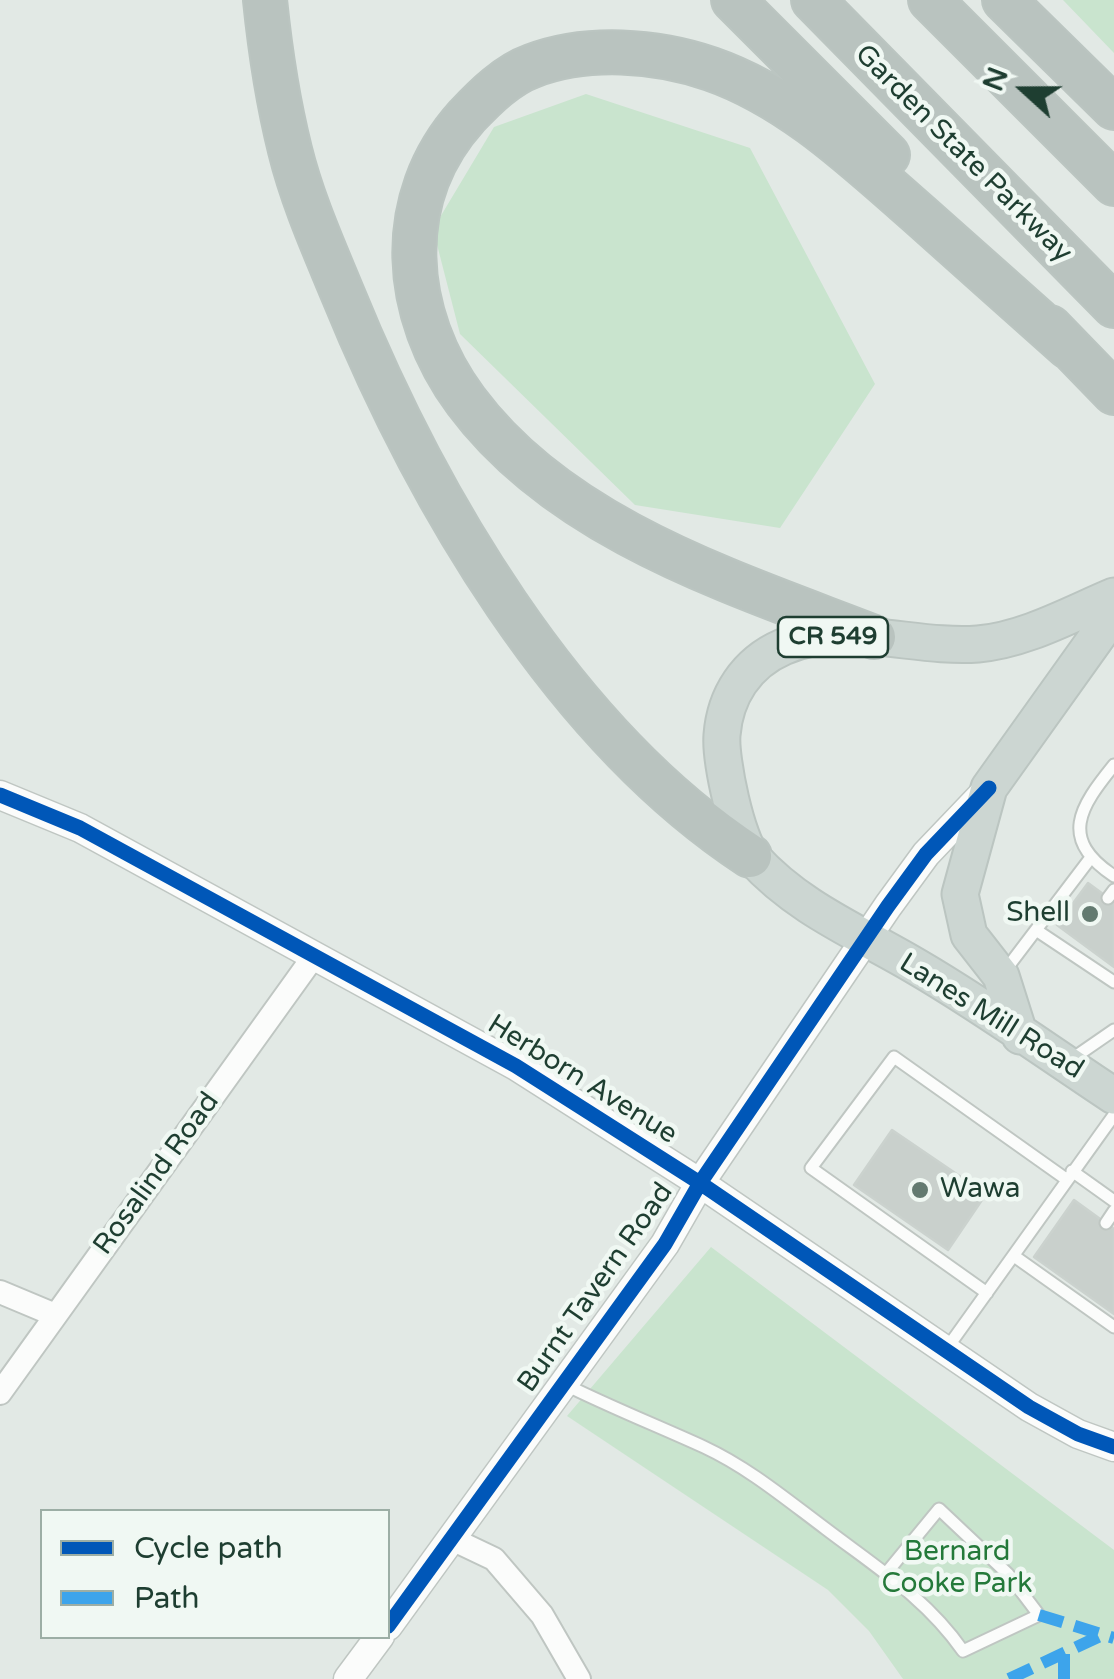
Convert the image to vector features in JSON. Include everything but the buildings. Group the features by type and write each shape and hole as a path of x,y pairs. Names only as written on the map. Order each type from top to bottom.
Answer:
{"highway":[{"path":"265,0 290,149 310,213 382,390 450,516 546,660 638,762 706,827 750,856"},
{"path":"733,0 918,186 1068,347"},
{"name":"Garden State Parkway","path":"813,0 1114,306"},
{"path":"930,0 1114,184"},
{"path":"1004,0 1114,108"},
{"path":"874,637 698,568 594,513 518,458 465,400 429,334 412,262 414,221 425,182 454,130 486,94 531,66 564,58 636,53 711,69 774,100 852,154 1114,392"}],"main road":[{"name":"CR 549","path":"750,856 721,750 724,713 737,684 757,660 785,645 823,637 980,644 1022,634 1114,596"},
{"name":"Burnt Tavern Road","path":"989,788 1114,613"},
{"path":"989,788 960,894 970,934 1001,976 1020,1036"},
{"name":"Lanes Mill Road","path":"750,856 818,914 918,967 1114,1096"}],"street":[{"name":"Burnt Tavern Road","path":"390,1623 560,1382 665,1244 700,1182 926,854 989,788"},
{"name":"Herborn Avenue","path":"0,795 80,828 516,1066 700,1182 1029,1407 1078,1434 1114,1447"},
{"name":"Rosalind Road","path":"0,1393 314,956"},
{"path":"0,1292 56,1315"},
{"path":"452,1539 494,1559 542,1615 580,1679"},
{"path":"348,1679 378,1639"}],"lane":[{"path":"1114,765 1080,807 1080,830 1089,860 1114,876"},
{"path":"1001,976 1089,860"},
{"path":"1036,930 1112,975"},
{"path":"1070,952 1078,941"},
{"path":"1065,1064 1114,1030"},
{"path":"988,1292 811,1168 894,1056 1069,1175 1114,1201"},
{"path":"944,1352 1114,1115"},
{"path":"1106,1223 1114,1212"},
{"path":"1014,1256 1062,1283 1104,1314 1114,1327"},
{"path":"560,1382 659,1431 705,1448 758,1479 888,1571 946,1627 963,1650 1039,1615 1008,1574 939,1509 888,1571"}],"green space":[{"path":"1063,0 1114,0 1114,53"},
{"path":"586,94 750,148 875,384 780,528 635,505 460,334 433,229 494,127"},
{"name":"Bernard Cooke Park","path":"711,1247 1114,1550 1114,1679 903,1679 869,1631 828,1590 567,1416"}],"marked path":[{"path":"1039,1615 1114,1638"},
{"path":"1009,1679 1100,1636"},
{"path":"1064,1654 1064,1679"}],"cycle path":[{"path":"390,1623 665,1244 700,1183 888,906 926,854 989,788"},
{"path":"0,795 80,828 516,1066 700,1183 1029,1407 1078,1434 1114,1447"}],"place":[{"name":"Shell","path":"1090,914"},
{"name":"Wawa","path":"920,1190"}]}
